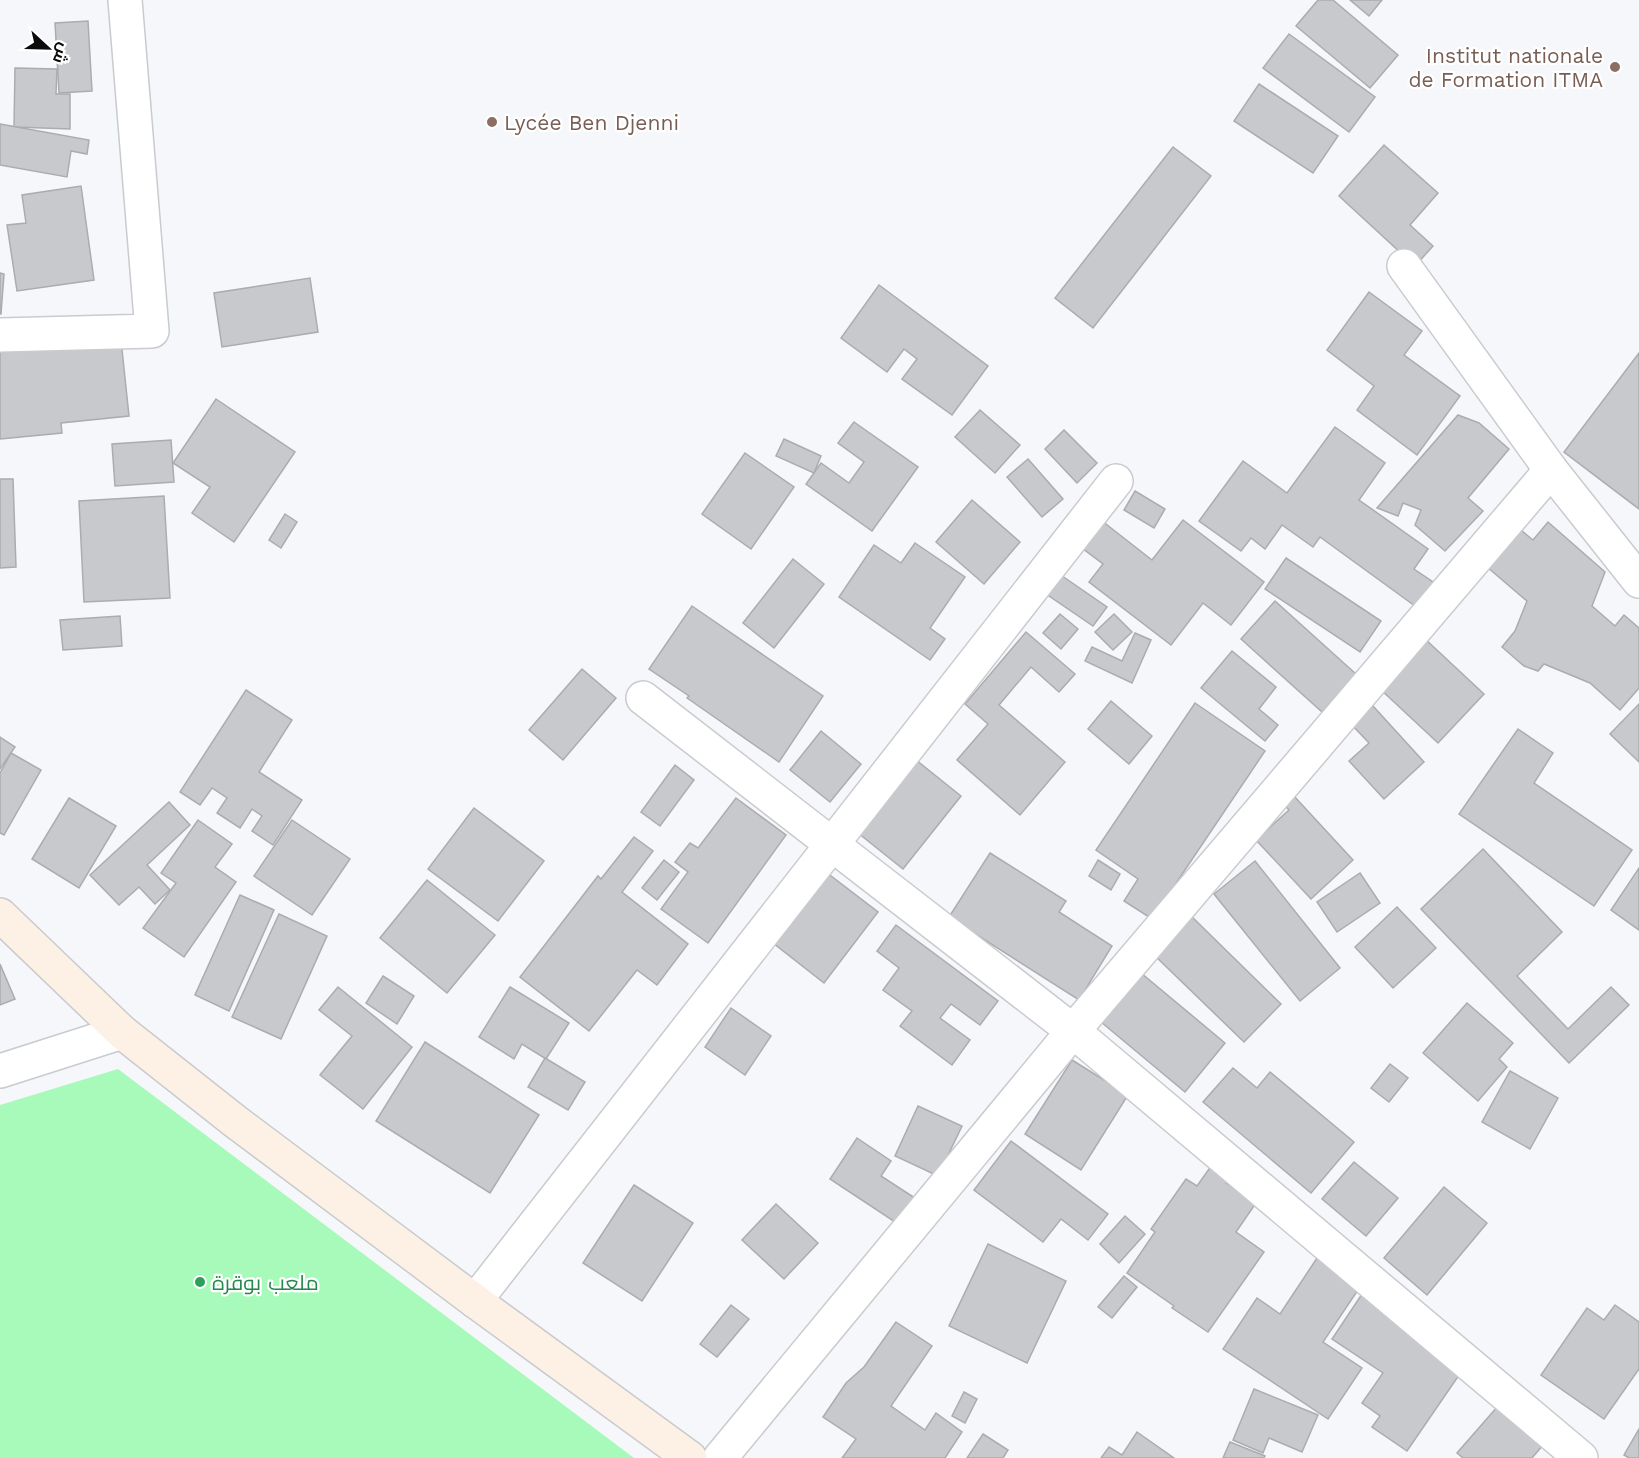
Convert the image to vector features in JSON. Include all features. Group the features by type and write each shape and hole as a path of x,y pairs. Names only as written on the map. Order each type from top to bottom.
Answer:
{"main road":[{"path":"0,915 122,1032 236,1122 690,1458"}],"street":[{"path":"0,335 152,331 125,0"},
{"path":"1404,266 1551,470 1639,580"},
{"path":"720,1458 1073,1031 1551,470"},
{"path":"475,1301 1116,481"},
{"path":"643,698 1073,1031 1581,1458"},
{"path":"0,1071 122,1032"}],"green space":[{"name":"ملعب بوقرة","path":"118,1069 634,1458 0,1458 0,1105"}],"building":[{"path":"1318,0 1333,0 1398,55 1370,88 1296,26"},
{"path":"1350,0 1382,0 1369,16"},
{"path":"88,21 92,91 59,93 55,23"},
{"path":"1289,34 1375,97 1349,132 1263,68"},
{"path":"15,68 57,69 56,94 70,94 70,129 14,127"},
{"path":"1259,84 1338,136 1313,173 1234,121"},
{"path":"0,124 89,140 87,154 71,151 67,177 0,165"},
{"path":"1384,145 1438,193 1410,225 1433,246 1415,266 1339,196"},
{"path":"1173,147 1211,176 1093,328 1055,298"},
{"path":"81,186 94,280 17,291 7,225 26,223 22,195"},
{"path":"0,273 4,274 1,314 0,314"},
{"path":"310,278 318,332 222,347 214,293"},
{"path":"879,285 988,366 952,415 902,379 917,359 904,349 887,372 841,338"},
{"path":"1369,292 1422,331 1404,355 1460,396 1417,455 1357,410 1374,386 1327,350"},
{"path":"121,340 129,416 61,423 62,433 0,439 0,352"},
{"path":"1639,353 1639,509 1564,452"},
{"path":"216,399 295,452 234,542 192,513 210,487 173,463"},
{"path":"980,410 1020,445 995,473 955,437"},
{"path":"1458,415 1479,423 1509,449 1468,498 1483,511 1445,551 1415,525 1421,510 1403,503 1398,516 1377,508"},
{"path":"854,422 918,467 872,531 806,484 821,463 849,483 864,462 838,443"},
{"path":"1335,427 1385,463 1359,500 1428,549 1414,569 1433,582 1415,606 1320,537 1313,547 1282,525 1265,549 1251,538 1241,551 1199,521 1243,461 1287,493"},
{"path":"1064,430 1097,463 1077,483 1045,449"},
{"path":"784,439 821,456 814,473 776,456"},
{"path":"171,440 174,482 115,486 112,444"},
{"path":"745,453 794,487 751,549 702,514"},
{"path":"1028,459 1063,499 1042,517 1007,477"},
{"path":"0,479 13,479 16,567 0,568"},
{"path":"1135,491 1165,509 1154,528 1124,510"},
{"path":"164,496 170,598 84,602 79,501"},
{"path":"972,500 1020,542 984,584 936,542"},
{"path":"285,514 297,522 281,548 269,540"},
{"path":"1183,520 1264,582 1231,625 1203,603 1171,645 1089,582 1103,564 1082,548 1102,521 1152,560"},
{"path":"1511,522 1533,540 1548,522 1605,572 1592,606 1615,626 1624,615 1639,628 1639,688 1620,710 1590,683 1544,664 1538,671 1524,666 1502,647 1515,631 1527,601 1480,561"},
{"path":"915,543 965,577 930,628 945,639 930,660 839,597 874,545 901,563"},
{"path":"1286,558 1381,621 1360,652 1265,589"},
{"path":"793,559 824,584 774,648 743,623"},
{"path":"1052,569 1107,607 1093,626 1036,587"},
{"path":"1275,601 1356,674 1322,712 1241,639"},
{"path":"692,606 823,696 779,762 649,669"},
{"path":"1060,614 1078,629 1061,649 1043,633"},
{"path":"1114,614 1132,632 1113,650 1095,632"},
{"path":"120,616 122,646 63,650 60,620"},
{"path":"1026,632 1075,674 1059,692 1031,667 999,705 1065,762 1020,815 957,760 988,724 965,704"},
{"path":"1135,633 1151,640 1132,683 1085,661 1092,647 1122,661"},
{"path":"1424,638 1484,694 1438,743 1379,688"},
{"path":"1232,651 1276,687 1259,709 1278,725 1265,741 1201,688"},
{"path":"582,669 616,698 563,760 529,730"},
{"path":"246,690 292,720 259,772 302,800 273,845 252,831 262,816 252,809 240,828 217,813 227,798 212,788 200,805 180,792"},
{"path":"1111,701 1152,736 1129,764 1088,729"},
{"path":"1195,703 1265,751 1152,919 1124,901 1138,879 1096,850"},
{"path":"1639,704 1639,762 1610,734"},
{"path":"1373,706 1424,762 1384,799 1349,761 1369,743 1352,725"},
{"path":"1518,729 1553,753 1534,783 1632,850 1594,906 1459,814"},
{"path":"821,731 861,764 830,802 790,770"},
{"path":"0,737 15,747 0,769"},
{"path":"11,753 41,770 4,835 0,833 0,773"},
{"path":"916,760 961,796 903,869 858,833"},
{"path":"675,765 694,780 660,826 641,812"},
{"path":"1281,782 1353,860 1311,899 1256,840 1289,810 1272,791"},
{"path":"69,798 116,826 79,888 32,859"},
{"path":"736,798 786,835 708,943 661,909 688,872 675,862 690,843 698,848"},
{"path":"169,802 190,825 147,865 170,890 155,904 139,887 119,905 90,875"},
{"path":"474,808 544,861 498,921 428,869"},
{"path":"198,820 232,844 215,867 236,882 184,957 143,928 176,883 161,873"},
{"path":"292,820 350,859 312,915 254,876"},
{"path":"634,837 653,851 622,892 688,944 657,985 637,970 589,1031 520,977 598,876 601,879"},
{"path":"1483,849 1562,932 1517,976 1568,1029 1611,987 1629,1005 1569,1063 1421,909"},
{"path":"990,853 1066,901 1059,912 1112,946 1079,1000 949,917"},
{"path":"664,860 679,872 657,900 642,888"},
{"path":"1098,860 1120,874 1111,890 1089,876"},
{"path":"1255,861 1340,968 1300,1001 1214,894"},
{"path":"1639,868 1639,930 1611,910"},
{"path":"822,869 878,912 824,983 768,939"},
{"path":"1360,873 1380,903 1337,932 1317,902"},
{"path":"427,880 495,935 447,993 380,938"},
{"path":"240,895 274,910 229,1011 195,995"},
{"path":"1397,907 1436,948 1393,988 1355,947"},
{"path":"1188,913 1281,1004 1244,1042 1151,952"},
{"path":"279,914 327,936 281,1039 232,1017"},
{"path":"896,925 998,1001 980,1025 951,1004 940,1018 970,1040 952,1065 900,1026 912,1011 883,990 899,968 877,951"},
{"path":"0,964 15,999 0,1005"},
{"path":"1135,968 1225,1043 1185,1092 1095,1017"},
{"path":"383,976 414,996 397,1024 366,1003"},
{"path":"338,987 412,1047 363,1109 320,1075 352,1036 319,1010"},
{"path":"510,987 569,1023 546,1059 522,1044 514,1059 479,1037"},
{"path":"1467,1003 1513,1043 1499,1059 1507,1067 1478,1101 1423,1053"},
{"path":"731,1008 771,1036 745,1075 705,1047"},
{"path":"425,1042 539,1115 490,1193 376,1121"},
{"path":"545,1058 585,1082 568,1110 528,1087"},
{"path":"1072,1060 1128,1095 1081,1170 1025,1134"},
{"path":"1390,1064 1408,1078 1389,1102 1371,1088"},
{"path":"1233,1068 1257,1088 1270,1072 1354,1142 1311,1193 1203,1102"},
{"path":"1510,1071 1558,1098 1530,1149 1482,1122"},
{"path":"918,1106 962,1126 938,1176 895,1156"},
{"path":"857,1138 891,1161 881,1176 918,1200 901,1226 830,1179"},
{"path":"1011,1141 1108,1214 1088,1240 1061,1219 1043,1242 974,1190"},
{"path":"1214,1162 1232,1175 1226,1183 1256,1203 1236,1232 1264,1252 1208,1332 1127,1273 1155,1232 1151,1229 1186,1179 1197,1186"},
{"path":"1354,1162 1398,1198 1366,1236 1322,1199"},
{"path":"634,1185 693,1223 642,1301 583,1263"},
{"path":"1444,1187 1487,1223 1427,1295 1384,1258"},
{"path":"776,1204 818,1243 784,1279 742,1240"},
{"path":"1125,1216 1145,1234 1119,1263 1100,1244"},
{"path":"988,1244 1066,1281 1027,1363 949,1326"},
{"path":"1321,1252 1364,1281 1323,1342 1362,1368 1328,1419 1223,1349 1257,1298 1280,1314"},
{"path":"1124,1276 1137,1287 1112,1318 1098,1307"},
{"path":"1362,1294 1466,1365 1407,1451 1372,1427 1380,1416 1362,1403 1383,1373 1332,1339"},
{"path":"731,1305 749,1319 717,1357 700,1344"},
{"path":"1615,1305 1639,1322 1639,1369 1604,1419 1541,1375 1587,1308 1604,1320"},
{"path":"896,1322 932,1346 891,1406 925,1430 936,1413 962,1432 945,1458 842,1458 856,1439 823,1417 846,1383 864,1367"},
{"path":"1254,1389 1318,1415 1302,1452 1269,1438 1263,1453 1233,1440"},
{"path":"964,1392 977,1399 965,1423 952,1416"},
{"path":"1498,1406 1543,1445 1532,1458 1463,1458 1457,1453"},
{"path":"1639,1429 1639,1458 1629,1458 1624,1455"},
{"path":"1137,1432 1174,1458 1101,1458 1109,1447 1122,1455"},
{"path":"983,1434 1008,1450 1003,1458 967,1458"},
{"path":"1230,1442 1265,1456 1264,1458 1223,1458"}],"place":[{"name":"Institut nationale de Formation ITMA","path":"1615,67"},
{"name":"Lycée Ben Djenni","path":"492,122"},
{"name":"ملعب بوقرة","path":"200,1282"}]}
